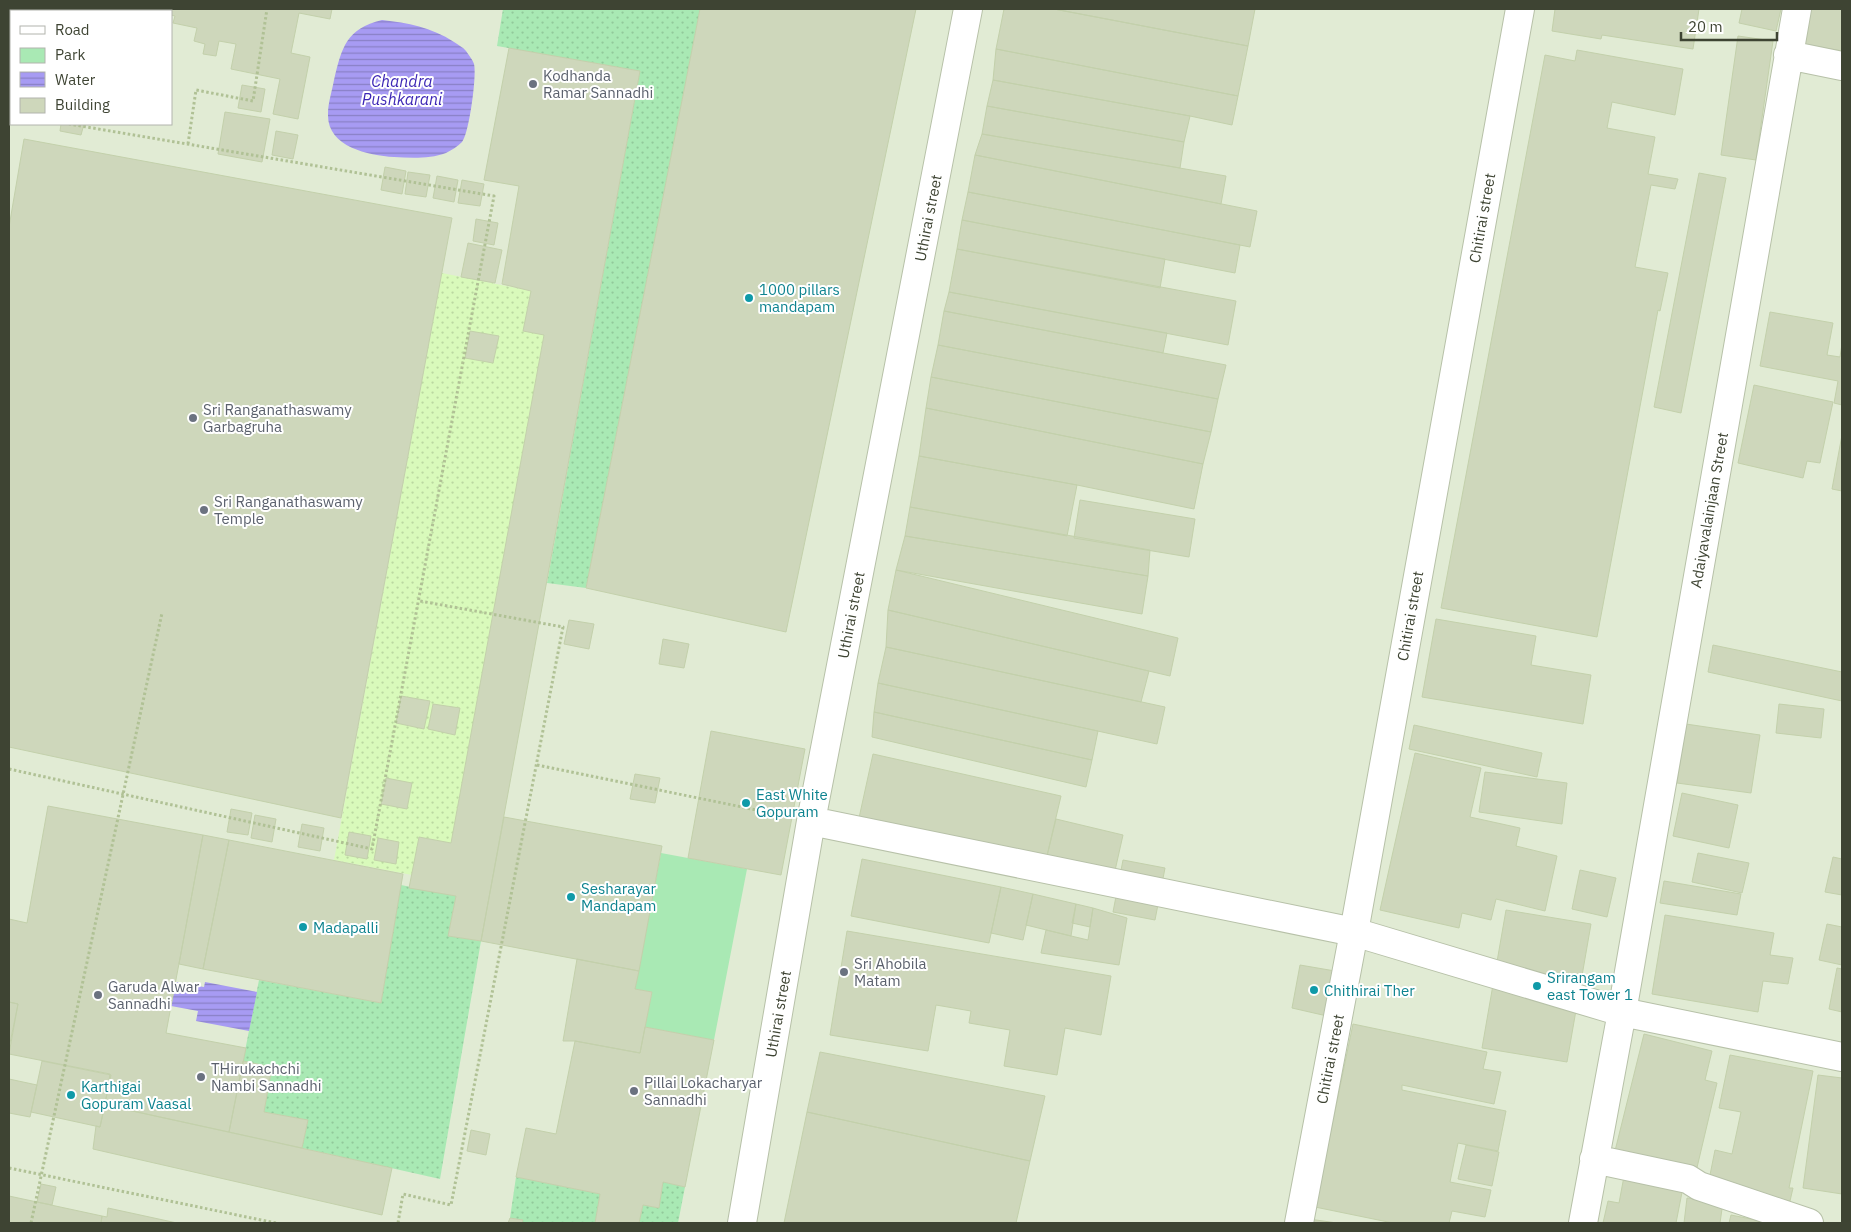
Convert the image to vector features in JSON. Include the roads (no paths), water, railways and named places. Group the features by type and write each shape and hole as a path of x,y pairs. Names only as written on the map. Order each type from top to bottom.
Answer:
{"street":[{"name":"Uthirai street","path":"742,1223 811,821 968,9"},
{"name":"Chitirai street","path":"1299,1223 1354,932 1520,9"},
{"name":"Adaiyavalainjaan Street","path":"1582,1223 1622,1012 1797,9"},
{"path":"1788,55 1842,66"},
{"path":"811,821 1354,932 1622,1012 1842,1057"},
{"path":"1594,1159 1688,1179 1699,1186 1809,1223"}],"water":[{"name":"Chandra Pushkarani","path":"382,20 410,24 437,33 463,48 473,62 475,70 473,91 465,137 455,148 446,153 414,158 373,154 361,151 342,142 329,125 329,101 343,49 353,34 370,24"},
{"path":"176,982 204,987 205,982 257,992 249,1031 196,1021 198,1011 171,1006"}],"place":[{"name":"Kodhanda Ramar Sannadhi","path":"533,84"},
{"name":"1000 pillars mandapam","path":"749,298"},
{"name":"Sri Ranganathaswamy Garbagruha","path":"193,418"},
{"name":"Sri Ranganathaswamy Temple","path":"204,510"},
{"name":"East White Gopuram","path":"746,803"},
{"name":"Sesharayar Mandapam","path":"571,897"},
{"name":"Madapalli","path":"303,927"},
{"name":"Sri Ahobila Matam","path":"844,972"},
{"name":"Srirangam east Tower 1","path":"1537,986"},
{"name":"Chithirai Ther","path":"1314,990"},
{"name":"Garuda Alwar Sannadhi","path":"98,995"},
{"name":"THirukachchi Nambi Sannadhi","path":"201,1077"},
{"name":"Pillai Lokacharyar Sannadhi","path":"634,1091"},
{"name":"Karthigai Gopuram Vaasal","path":"71,1095"}]}
